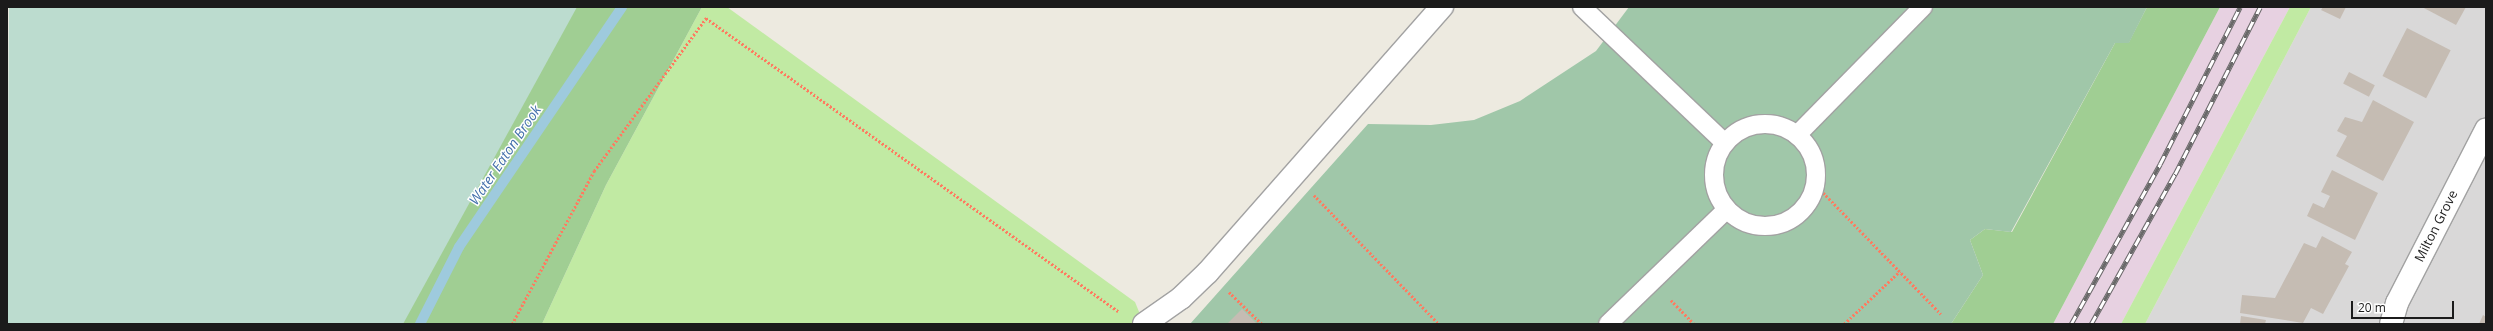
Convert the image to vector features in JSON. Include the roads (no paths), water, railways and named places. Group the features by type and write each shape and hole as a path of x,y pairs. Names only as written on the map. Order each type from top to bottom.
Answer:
{"street":[{"path":"1144,324 1181,298 1208,272 1442,7"},
{"name":"Milton Grove","path":"2391,324 2397,303 2486,130"}],"lane":[{"path":"1582,7 1725,143"},
{"path":"1797,135 1923,7"},
{"path":"1768,124 1784,127 1797,135 1813,157 1815,184 1810,200 1800,212 1781,223 1754,225 1740,219 1727,210 1719,197 1714,169 1718,155 1725,143 1738,132 1752,126 1768,124"},
{"path":"1608,324 1727,210"}],"waterway":[{"name":"Water Eaton Brook","path":"420,324 459,247 622,7"}],"railway":[{"path":"2071,324 2160,164 2240,7"},
{"path":"2091,324 2175,174 2260,7"}]}
